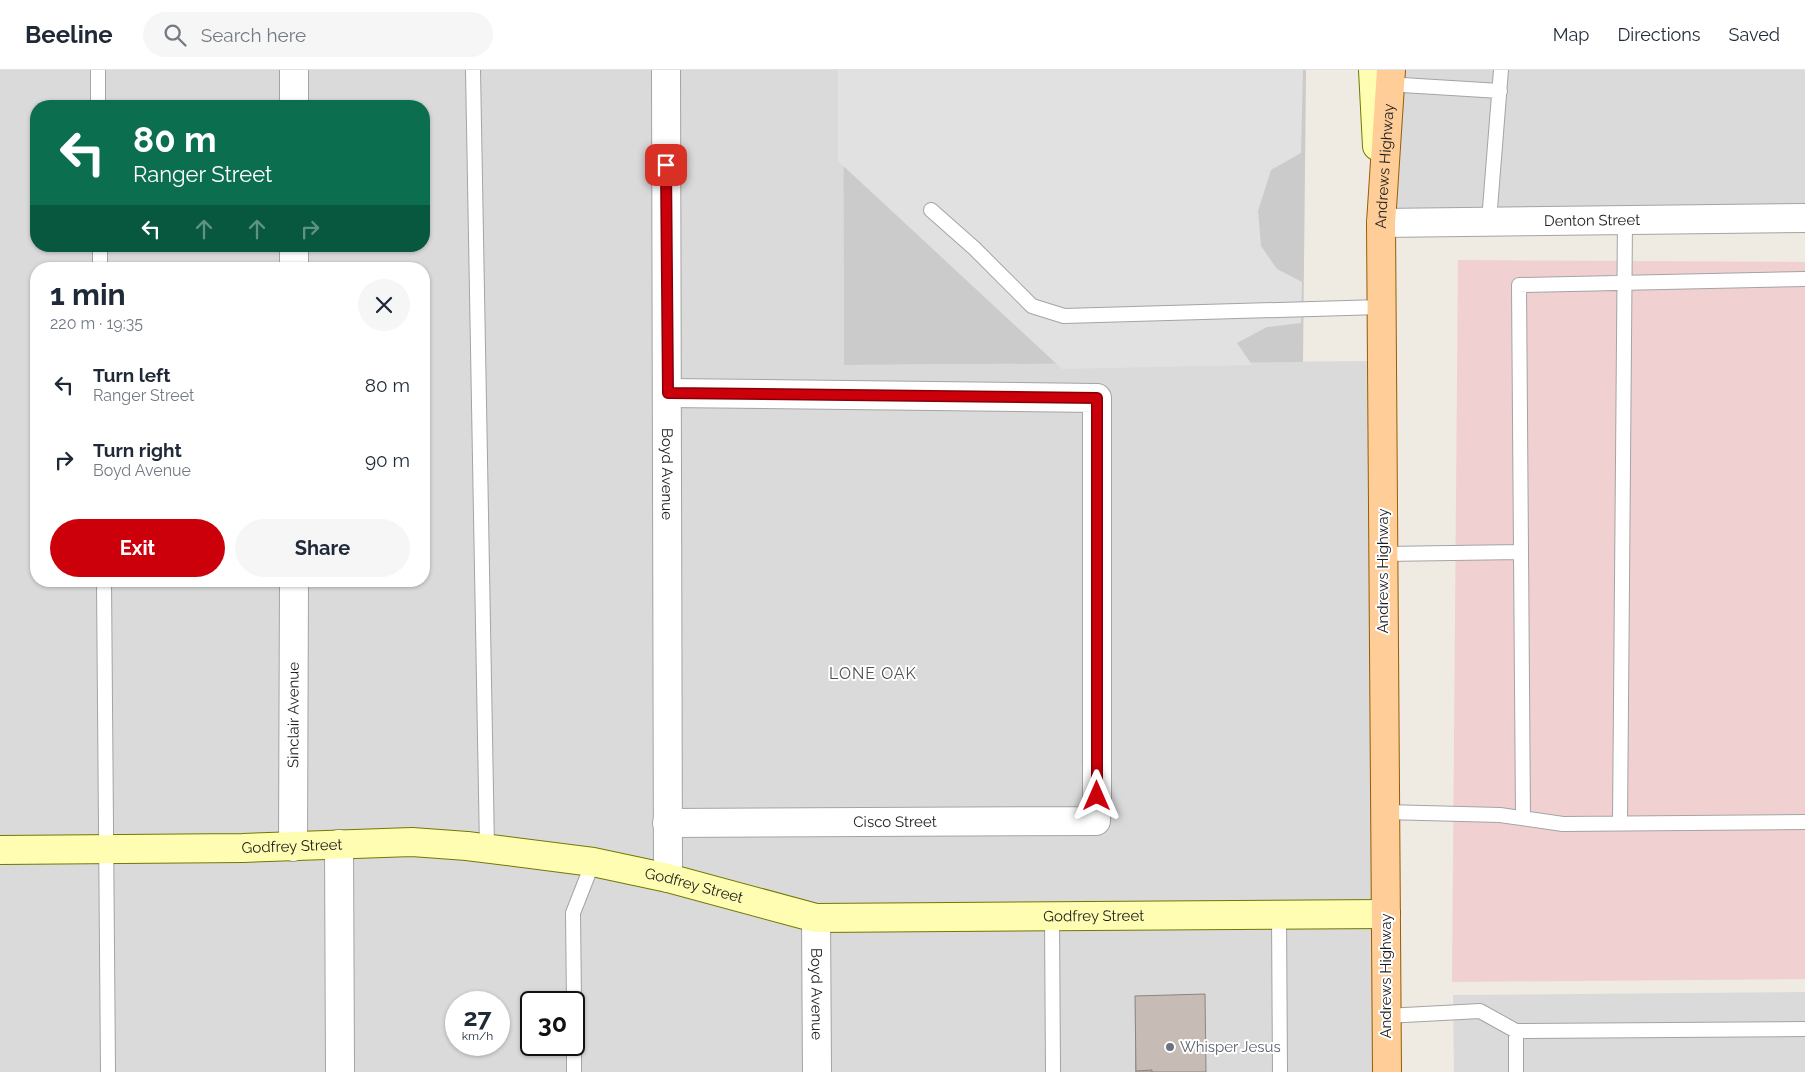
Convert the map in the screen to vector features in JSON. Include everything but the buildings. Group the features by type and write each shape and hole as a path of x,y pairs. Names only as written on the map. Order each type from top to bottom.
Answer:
{"main road":[{"name":"Andrews Highway","path":"1382,77 1381,307 1387,1072"}],"street":[{"path":"294,70 294,100"},
{"name":"Boyd Avenue","path":"666,70 668,878"},
{"name":"Denton Street","path":"1381,223 1805,218"},
{"name":"Cisco Street","path":"667,823 1096,822 1097,796 1097,398 1088,400 668,393"},
{"name":"Sinclair Avenue","path":"293,847 294,587"},
{"name":"Godfrey Street","path":"0,850 293,847 412,842 486,848 594,862 668,878 816,918 1386,914"},
{"path":"339,844 340,1072"},
{"name":"Boyd Avenue","path":"816,918 817,1072"}],"lane":[{"path":"98,70 98,100"},
{"path":"474,70 486,848"},
{"path":"1489,221 1501,70"},
{"path":"1382,77 1500,91"},
{"path":"931,210 974,248 1032,306 1064,316 1381,307"},
{"path":"1620,823 1625,220"},
{"path":"1523,818 1519,285 1805,279"},
{"path":"1383,554 1521,552"},
{"path":"104,587 108,1072"},
{"path":"1385,812 1500,815 1563,824 1805,822"},
{"path":"574,991 574,913 594,862"},
{"path":"1279,915 1280,1072"},
{"path":"1052,917 1053,1072"},
{"path":"1386,1016 1480,1011 1516,1031 1805,1029"},
{"path":"1516,1031 1516,1072"},
{"path":"574,1056 574,1072"}],"shaded area":[{"path":"0,70 843,70 844,365 1384,361 1395,1072 0,1072"},
{"path":"838,70 1303,70 1301,153 1271,170 1258,211 1261,246 1277,269 1302,282 1301,323 1267,327 1237,343 1252,365 1062,369 838,161"},
{"path":"843,70 1306,70 1303,362 844,365"},
{"path":"1388,70 1805,70 1805,218 1384,223"},
{"path":"1458,260 1805,262 1805,979 1452,982"},
{"path":"1805,992 1805,1072 1454,1072 1453,995"}],"place":[{"name":"Whisper Jesus","path":"1170,1047"}],"district":[{"name":"LONE OAK","path":"873,673"}],"route":[{"path":"666,165 668,393 1088,400 1097,398 1097,796"}]}
